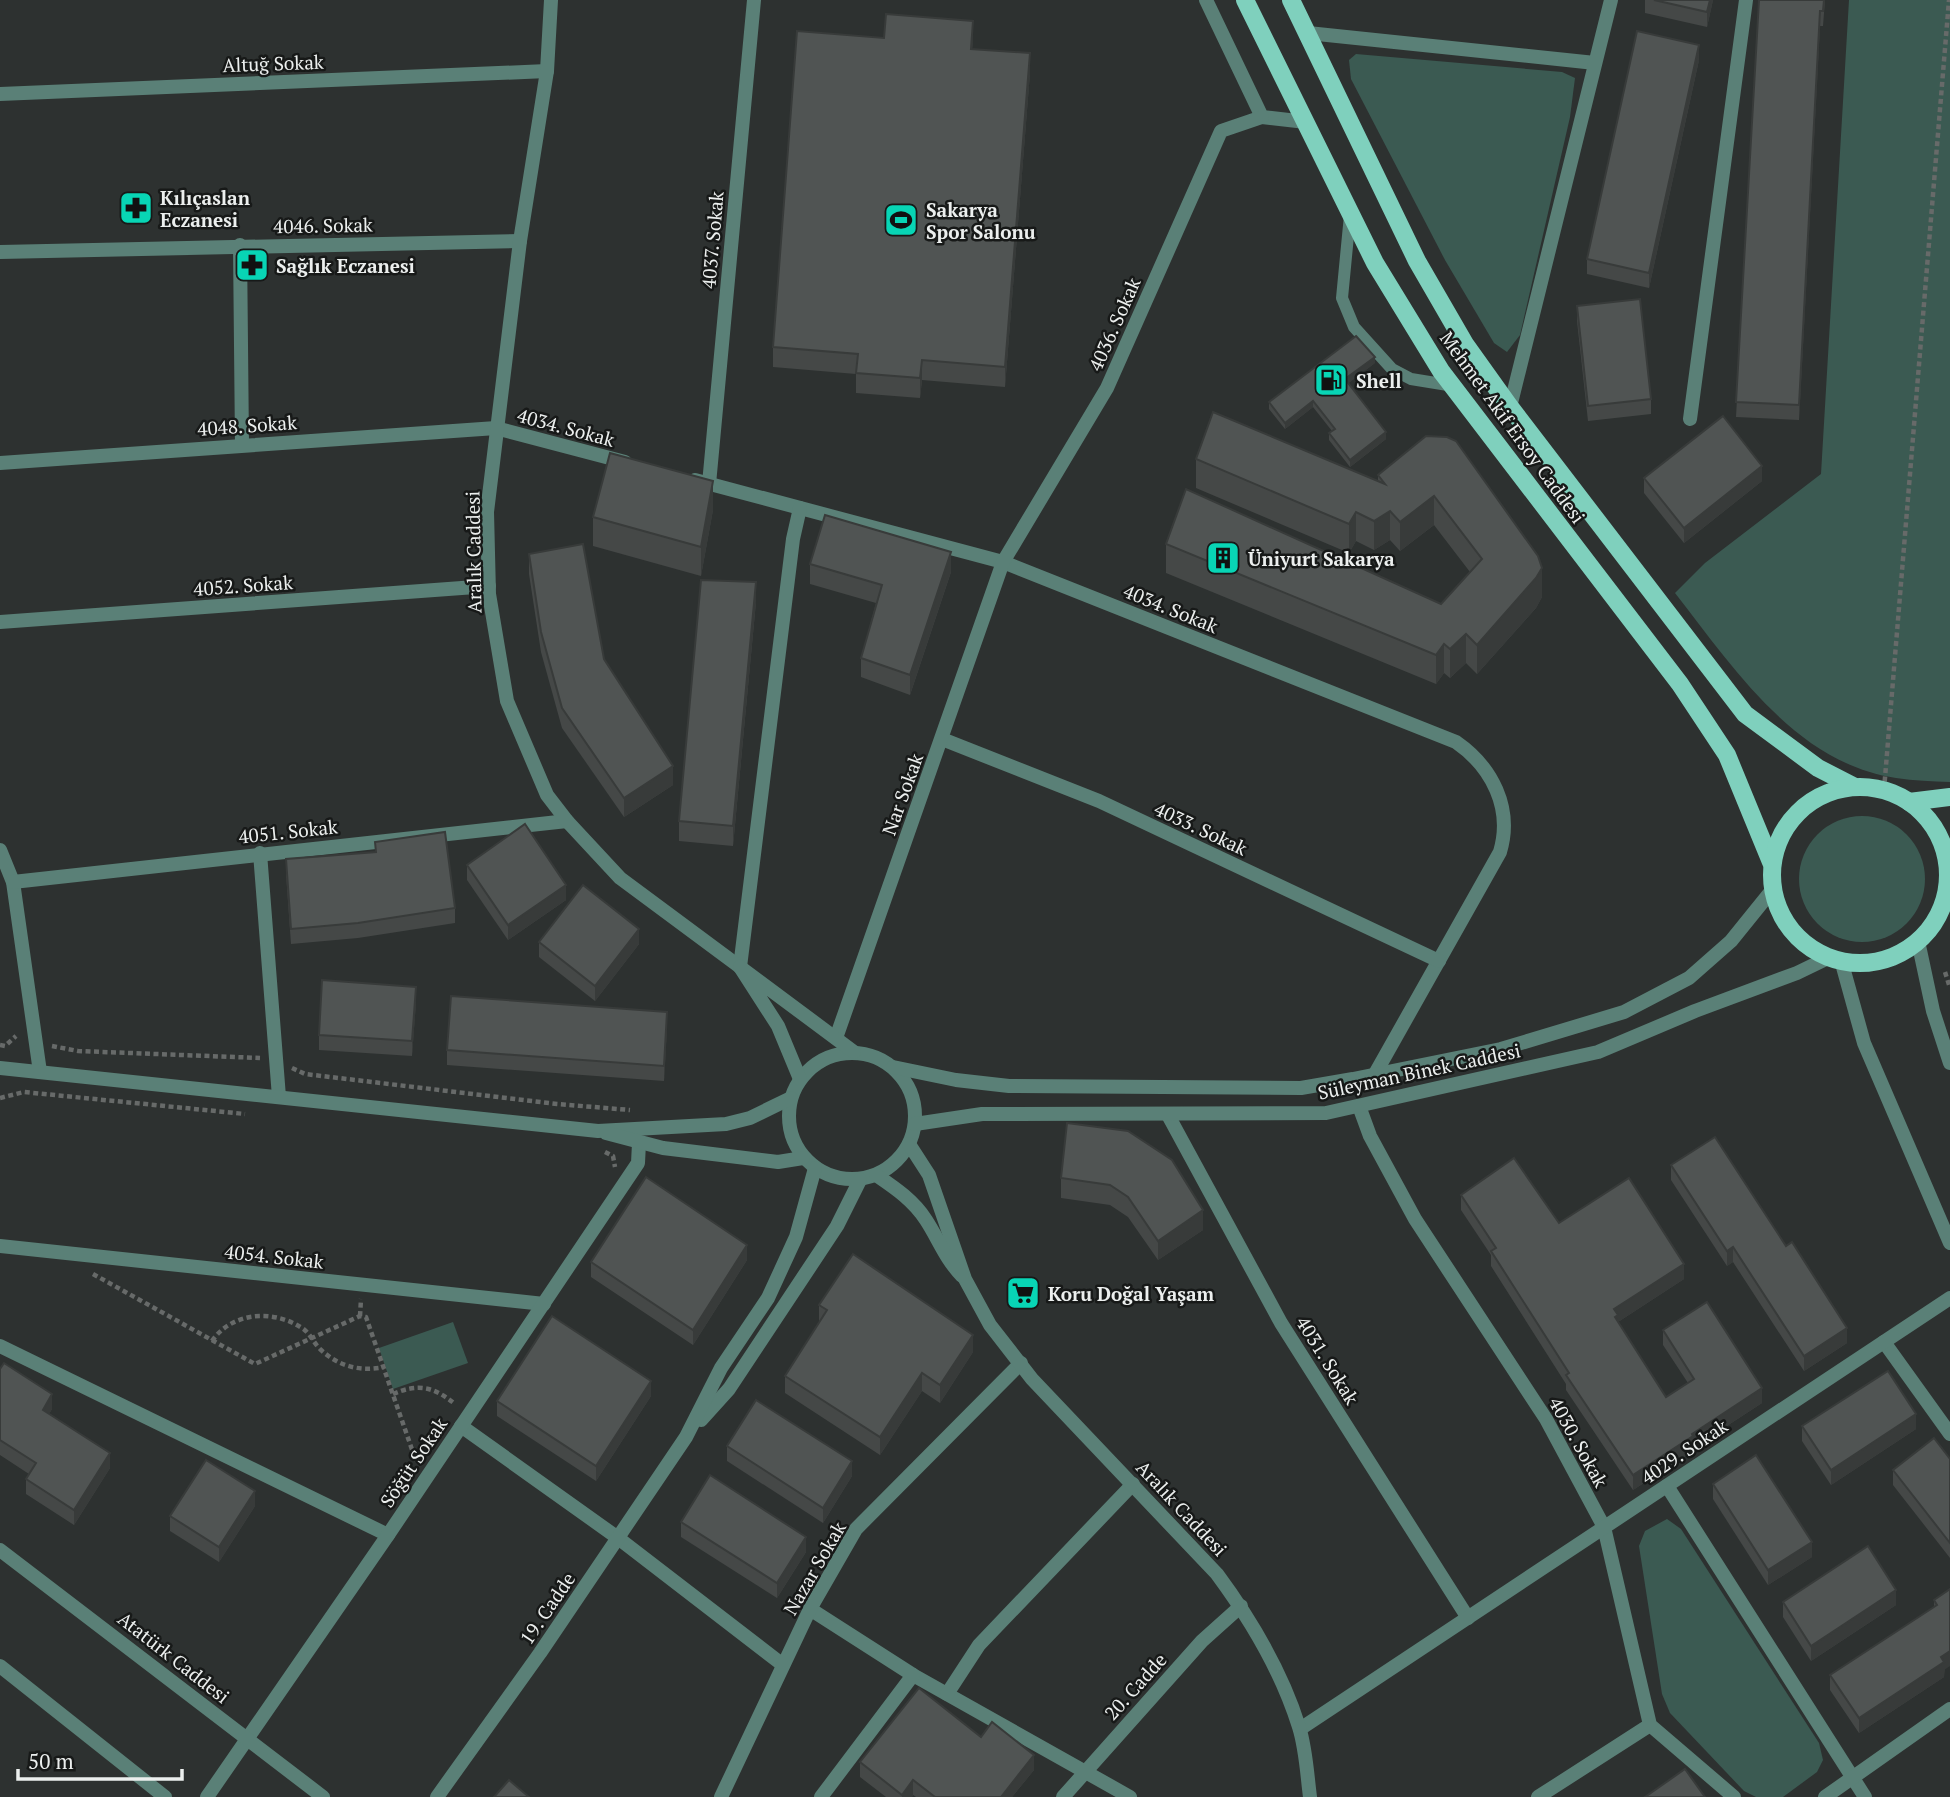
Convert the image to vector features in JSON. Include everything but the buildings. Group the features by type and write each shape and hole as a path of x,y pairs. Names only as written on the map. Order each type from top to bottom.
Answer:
{"main road":[{"name":"Mehmet Akif Ersoy Caddesi","path":"1244,0 1375,263 1454,386 1680,684 1727,755 1771,862"},
{"name":"Mehmet Akif Ersoy Caddesi","path":"1291,0 1417,261 1465,344 1510,407 1745,714 1808,762 1855,787"},
{"path":"1855,787 1884,790 1909,802 1930,821 1943,846 1948,873 1947,899 1935,926 1918,941 1887,960 1857,964 1834,959 1802,942 1783,918 1773,889 1771,862 1784,831 1804,808 1828,793 1855,787"},
{"path":"1909,802 1950,797"}],"street":[{"name":"Aralık Caddesi","path":"551,0 547,71 520,241 487,512 489,586 507,701 547,795 567,821 620,878 854,1052"},
{"name":"4037. Sokak","path":"709,484 754,0"},
{"path":"1206,0 1262,117 1306,122"},
{"path":"1510,407 1611,0"},
{"path":"1690,419 1746,0"},
{"path":"1308,33 1595,63"},
{"name":"Altuğ Sokak","path":"0,94 547,71"},
{"name":"4036. Sokak","path":"1003,562 1107,388 1221,131 1262,117"},
{"name":"4046. Sokak","path":"0,252 520,241"},
{"path":"240,245 242,445"},
{"name":"4034. Sokak","path":"496,428 642,467"},
{"name":"4048. Sokak","path":"0,463 496,428"},
{"name":"4034. Sokak","path":"682,477 1003,562 1455,742 1474,754 1493,779 1503,812 1505,835 1500,852 1375,1074"},
{"path":"800,508 740,967 778,1026 800,1079"},
{"name":"Nar Sokak","path":"836,1038 1003,562"},
{"name":"4052. Sokak","path":"0,622 489,586"},
{"name":"4033. Sokak","path":"942,739 1099,801 1439,961"},
{"name":"4051. Sokak","path":"13,882 567,821"},
{"path":"0,850 13,882 40,1072"},
{"path":"260,853 279,1097"},
{"name":"Süleyman Binek Caddesi","path":"893,1067 956,1080 1009,1086 1109,1088 1301,1088 1375,1074 1501,1048 1624,1012 1689,978 1731,941 1773,889"},
{"path":"1918,941 1933,1011 1950,1063"},
{"path":"1834,959 1864,1043 1950,1243"},
{"name":"Süleyman Binek Caddesi","path":"915,1124 982,1114 1326,1113 1598,1052 1695,1011 1834,959"},
{"path":"854,1052 875,1056 893,1067 907,1083 915,1103 915,1124 909,1144 897,1162 876,1175 860,1180 839,1179 815,1168 803,1158 792,1140 788,1119 791,1098 800,1079 824,1059 854,1052"},
{"path":"0,1068 598,1130 726,1124 750,1118 791,1098"},
{"name":"4030. Sokak","path":"1359,1106 1370,1136 1415,1219 1546,1419 1604,1527 1650,1725"},
{"name":"4031. Sokak","path":"1168,1115 1281,1323 1468,1618"},
{"path":"598,1130 639,1143 778,1162 803,1158"},
{"name":"Söğüt Sokak","path":"207,1797 388,1535 638,1163 639,1143"},
{"name":"Aralık Caddesi","path":"909,1144 929,1175 965,1279 990,1325 1021,1363 1216,1574 1241,1606 1283,1685 1300,1729 1310,1797"},
{"path":"686,1437 721,1368 768,1298 796,1237 815,1168"},
{"name":"Aralık Caddesi","path":"876,1175 905,1195 925,1219 945,1259 965,1279"},
{"path":"686,1437 729,1389 837,1226 860,1180"},
{"name":"4054. Sokak","path":"0,1246 544,1304"},
{"name":"4029. Sokak","path":"1300,1729 1950,1298"},
{"path":"1884,1342 1950,1434"},
{"path":"0,1346 388,1535"},
{"name":"Nazar Sokak","path":"721,1797 810,1608 856,1529 1021,1363"},
{"path":"461,1426 618,1538 783,1665"},
{"name":"19. Cadde","path":"437,1797 686,1437"},
{"path":"947,1694 979,1645 1133,1484"},
{"path":"1667,1486 1865,1797"},
{"name":"Atatürk Caddesi","path":"0,1550 324,1797"},
{"name":"20. Cadde","path":"1063,1797 1202,1641 1241,1606"},
{"path":"810,1608 913,1675 1130,1797"},
{"path":"0,1666 164,1797"},
{"path":"821,1797 913,1675"},
{"path":"1825,1797 1950,1709"},
{"path":"1538,1797 1650,1725 1734,1797"}],"lane":[{"path":"1350,211 1342,298 1354,327 1392,369 1411,379 1454,386"}],"path":[{"path":"1884,790 1949,0"},
{"path":"15,1040 92,1052 244,1060 276,1057 305,1074 557,1104 640,1111"},
{"path":"0,1098 24,1092 257,1115"},
{"path":"600,1149 612,1156 616,1170"},
{"path":"82,1267 255,1364 360,1316 366,1317 417,1462"},
{"path":"360,1316 361,1296"},
{"path":"212,1341 230,1323 248,1317 268,1316 290,1321 306,1331 333,1360 354,1368 384,1367"},
{"path":"393,1394 426,1388 441,1392 456,1405"}],"green space":[{"path":"1849,0 1950,0 1950,782 1896,778 1860,769 1827,753 1769,708 1675,593 1705,563 1821,474"},
{"path":"1356,54 1562,72 1575,78 1570,117 1520,335 1507,352 1494,343 1445,260 1351,79 1349,60"},
{"path":"1862,816 1886,820 1907,834 1921,855 1925,879 1921,903 1907,924 1886,938 1862,942 1838,938 1817,924 1803,903 1799,879 1803,855 1817,834 1838,820"},
{"path":"453,1322 468,1363 393,1389 379,1348"},
{"path":"1667,1519 1681,1529 1819,1743 1823,1760 1817,1772 1783,1797 1756,1797 1744,1791 1670,1713 1662,1694 1639,1546 1645,1531"}],"place":[{"name":"Kılıçaslan Eczanesi","path":"136,208"},
{"name":"Sakarya Spor Salonu","path":"901,220"},
{"name":"Sağlık Eczanesi","path":"252,265"},
{"name":"Shell","path":"1331,380"},
{"name":"Üniyurt Sakarya","path":"1223,558"},
{"name":"Koru Doğal Yaşam","path":"1023,1293"}]}
